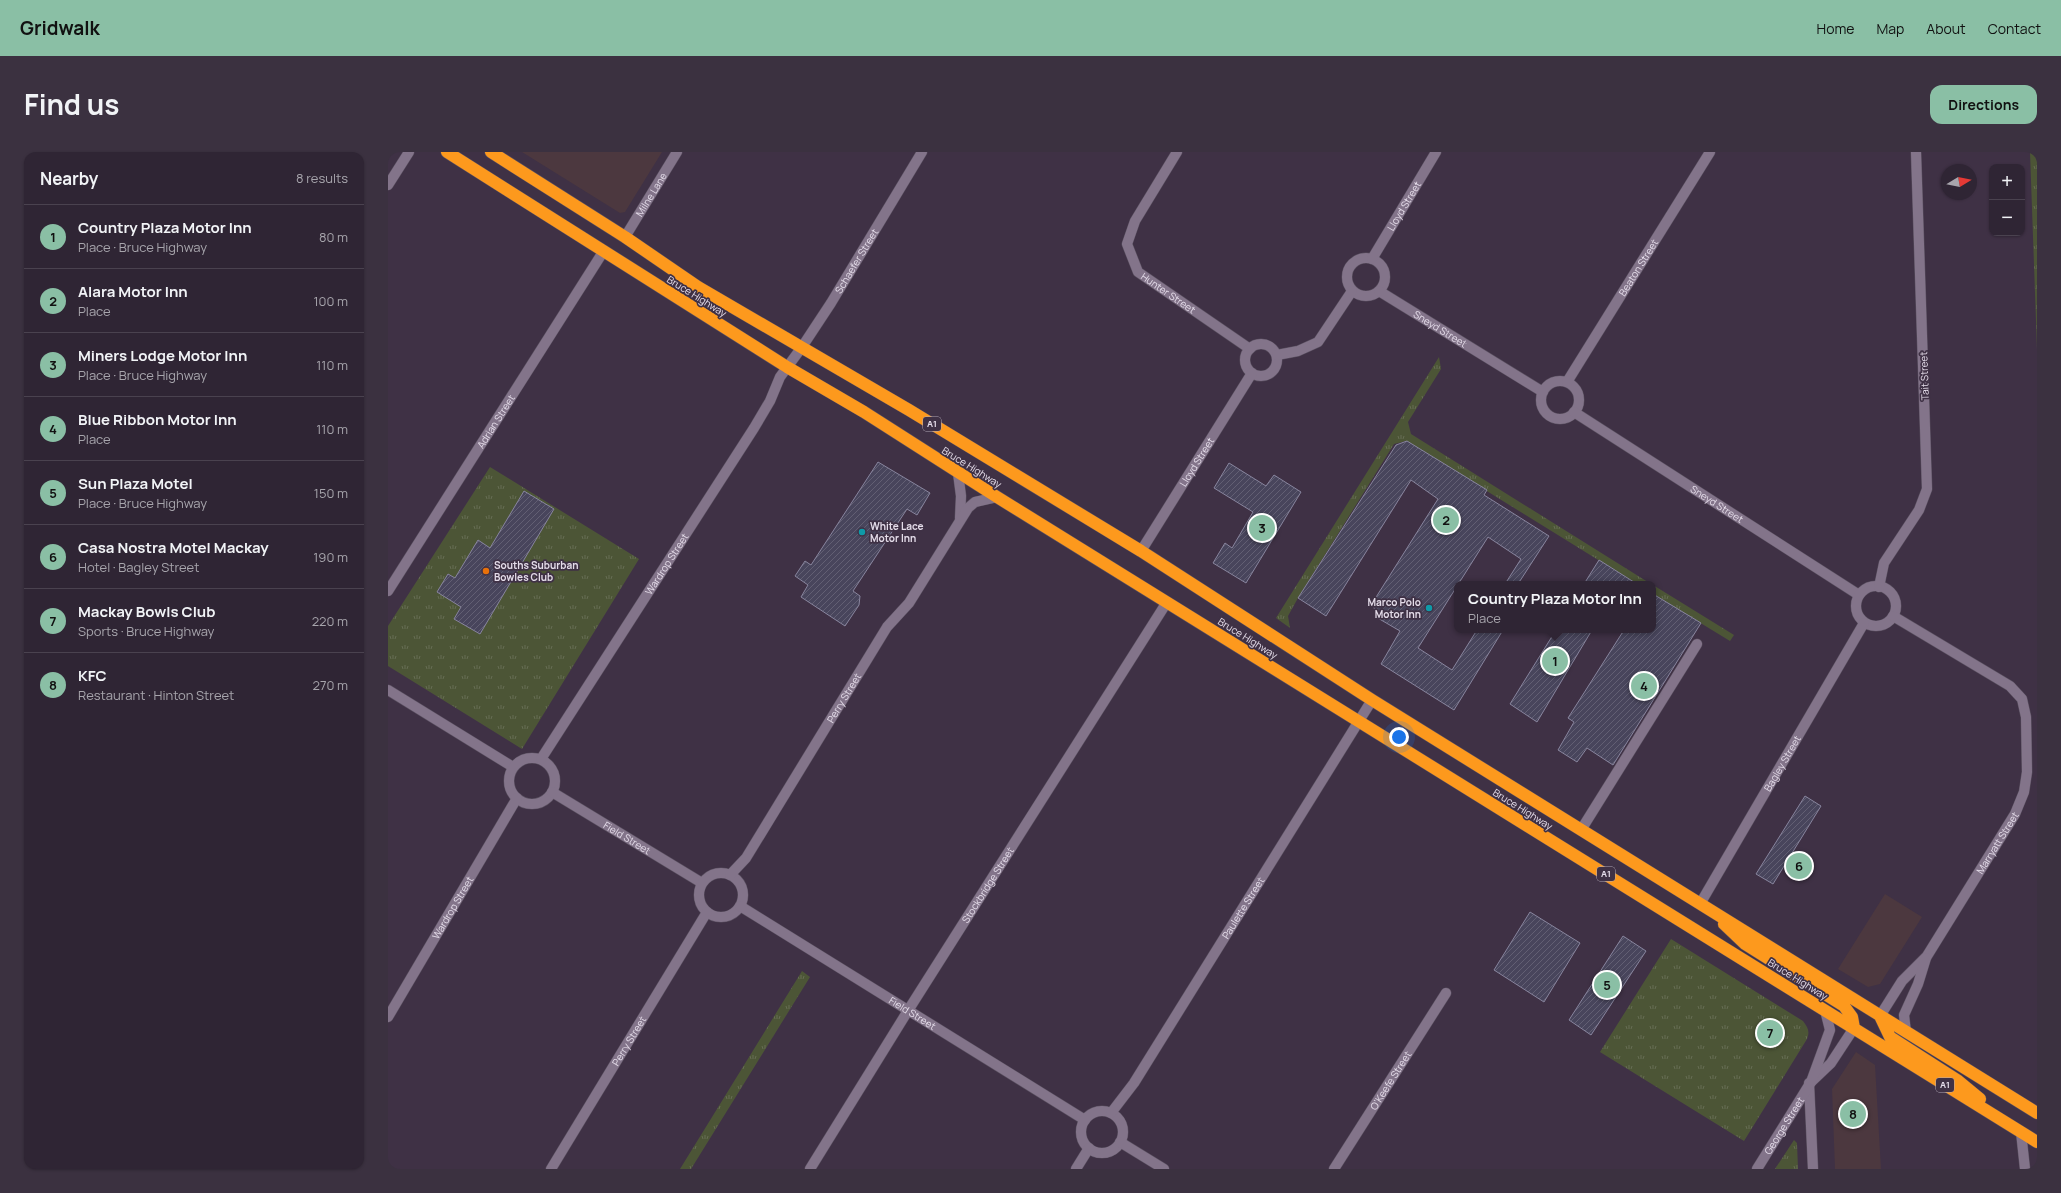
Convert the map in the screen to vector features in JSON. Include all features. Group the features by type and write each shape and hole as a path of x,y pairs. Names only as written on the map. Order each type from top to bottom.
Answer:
{"highway":[{"name":"Bruce Highway","path":"447,152 603,252 788,367 864,412 958,473 2037,1142"},
{"name":"Bruce Highway","path":"491,152 625,237 698,287 909,410 1142,551 1372,700 2037,1113"},
{"path":"1713,912 1745,944 1844,1006 1852,1017 1854,1028"},
{"path":"1880,1016 1890,1037 1957,1080 2019,1130"}],"street":[{"path":"388,185 409,152"},
{"name":"Milne Lane","path":"625,237 677,152"},
{"name":"Schaefer Street","path":"788,367 802,347 922,152"},
{"name":"Hunter Street","path":"1178,152 1135,221 1127,244 1138,272 1250,348"},
{"name":"Lloyd Street","path":"1372,259 1436,152"},
{"name":"Beaton Street","path":"1567,382 1710,152"},
{"name":"Tait Street","path":"1879,587 1884,563 1919,510 1927,489 1916,152"},
{"name":"Adrian Street","path":"388,591 603,252"},
{"path":"1359,259 1372,259 1378,262 1384,270 1385,280 1379,291 1369,296 1363,296 1352,291 1346,278 1349,267 1359,259"},
{"path":"1276,355 1298,351 1318,342 1352,291"},
{"name":"Sneyd Street","path":"1379,291 1543,392"},
{"path":"1259,344 1265,344 1274,350 1276,355 1276,366 1268,374 1263,376 1252,372 1246,363 1246,358 1250,348 1259,344"},
{"name":"Wardrop Street","path":"541,759 754,428 770,401 780,377 788,367"},
{"name":"Lloyd Street","path":"1142,551 1252,372"},
{"path":"1555,382 1567,382 1578,393 1578,406 1574,412 1562,419 1550,416 1544,410 1542,404 1543,392 1549,385 1555,382"},
{"name":"Sneyd Street","path":"1574,412 1859,595"},
{"name":"Perry Street","path":"958,473 962,502 960,522"},
{"name":"Perry Street","path":"730,875 746,858 887,627 909,603 968,508 975,502 997,497"},
{"path":"1879,587 1888,590 1892,595 1896,609 1893,616 1886,624 1879,626 1872,626 1864,623 1856,609 1859,595 1865,589 1879,587"},
{"name":"Stockbridge Street","path":"810,1169 908,1009 1167,602"},
{"name":"Marryatt Street","path":"1880,1016 1902,981 1927,956 2015,814 2024,792 2027,772 2026,717 2022,699 2010,686 1893,616"},
{"name":"Bagley Street","path":"1700,904 1864,623"},
{"path":"1581,830 1697,644"},
{"path":"388,690 513,768"},
{"name":"Paulette Street","path":"1111,1113 1134,1083 1372,700"},
{"path":"527,758 541,759 551,768 555,776 552,792 543,801 535,804 528,803 517,798 512,792 509,784 509,776 513,768 520,761 527,758"},
{"name":"Field Street","path":"552,792 702,883"},
{"name":"Wardrop Street","path":"388,1017 517,798"},
{"path":"716,873 730,875 739,883 742,891 740,906 731,914 724,917 716,917 707,912 699,898 699,890 702,883 709,876 716,873"},
{"name":"Field Street","path":"740,906 1085,1120"},
{"name":"Perry Street","path":"551,1169 707,912"},
{"name":"Marryatt Street","path":"1906,1032 1904,1015 1918,984 1927,956"},
{"name":"O'Keefe Street","path":"1334,1169 1446,993"},
{"name":"George Street","path":"1757,1169 1810,1083 1830,1030 1825,1010"},
{"name":"George Street","path":"1810,1083 1831,1063 1854,1028"},
{"path":"1810,1083 1813,1169"},
{"path":"1097,1112 1111,1113 1119,1120 1122,1128 1120,1142 1112,1150 1105,1153 1089,1148 1081,1135 1085,1120 1097,1112"},
{"path":"2019,1130 2025,1169"},
{"path":"1120,1142 1164,1169"},
{"path":"1076,1169 1089,1148"}],"shaded area":[{"path":"522,152 662,152 625,212 620,213"},
{"path":"1885,894 1922,917 1880,984 1868,987 1838,969"},
{"path":"1856,1052 1875,1065 1881,1169 1835,1169 1832,1089"}],"green space":[{"path":"2030,152 2037,152 2037,349"},
{"path":"1439,357 1441,369 1408,422 1411,434 1646,581 1632,581 1406,441 1394,444 1298,598 1288,616 1290,628 1276,618"},
{"path":"490,467 639,559 522,749 388,666 388,626"},
{"path":"1656,587 1734,635 1730,641 1656,596"},
{"path":"1671,939 1803,1021 1808,1030 1807,1039 1744,1141 1600,1052"},
{"path":"802,971 810,977 691,1169 680,1169"},
{"path":"1794,1140 1797,1143 1798,1169 1775,1169"}],"building":[{"path":"1407,441 1487,490 1484,495 1549,536 1520,581 1507,581 1521,559 1488,537 1460,581 1454,581 1454,591 1418,648 1452,670 1475,633 1501,633 1454,710 1381,664 1400,631 1376,617 1373,602 1438,499 1411,480 1326,616 1298,598 1396,445"},
{"name":"White Lace Motor Inn","path":"878,462 930,493 917,515 907,509 853,591 860,596 859,605 845,626 801,597 808,585 795,576 805,561 811,565"},
{"path":"1229,463 1266,486 1274,475 1301,492 1246,583 1213,563 1225,543 1232,548 1253,512 1214,488"},
{"path":"524,491 554,509 480,634 454,619 461,607 437,592 448,574 455,578 478,540 490,548"},
{"path":"1599,560 1632,581 1586,581"},
{"path":"1656,596 1701,623 1613,765 1587,748 1577,762 1558,750 1574,722 1568,718 1622,633 1656,633"},
{"path":"1554,633 1590,633 1537,722 1510,704"},
{"path":"1805,796 1821,806 1773,884 1756,874"},
{"path":"1530,912 1580,943 1544,1002 1494,970"},
{"path":"1623,936 1646,951 1591,1035 1569,1020"}],"place":[{"name":"Alara Motor Inn","path":"1446,520"},
{"name":"Miners Lodge Motor Inn","path":"1262,528"},
{"name":"White Lace Motor Inn","path":"862,532"},
{"name":"Souths Suburban Bowles Club","path":"486,571"},
{"name":"Marco Polo Motor Inn","path":"1429,608"},
{"name":"Country Plaza Motor Inn","path":"1555,661"},
{"name":"Blue Ribbon Motor Inn","path":"1644,686"},
{"name":"Casa Nostra Motel Mackay","path":"1799,866"},
{"name":"Sun Plaza Motel","path":"1607,985"},
{"name":"Mackay Bowls Club","path":"1770,1033"},
{"name":"KFC","path":"1853,1114"}]}
